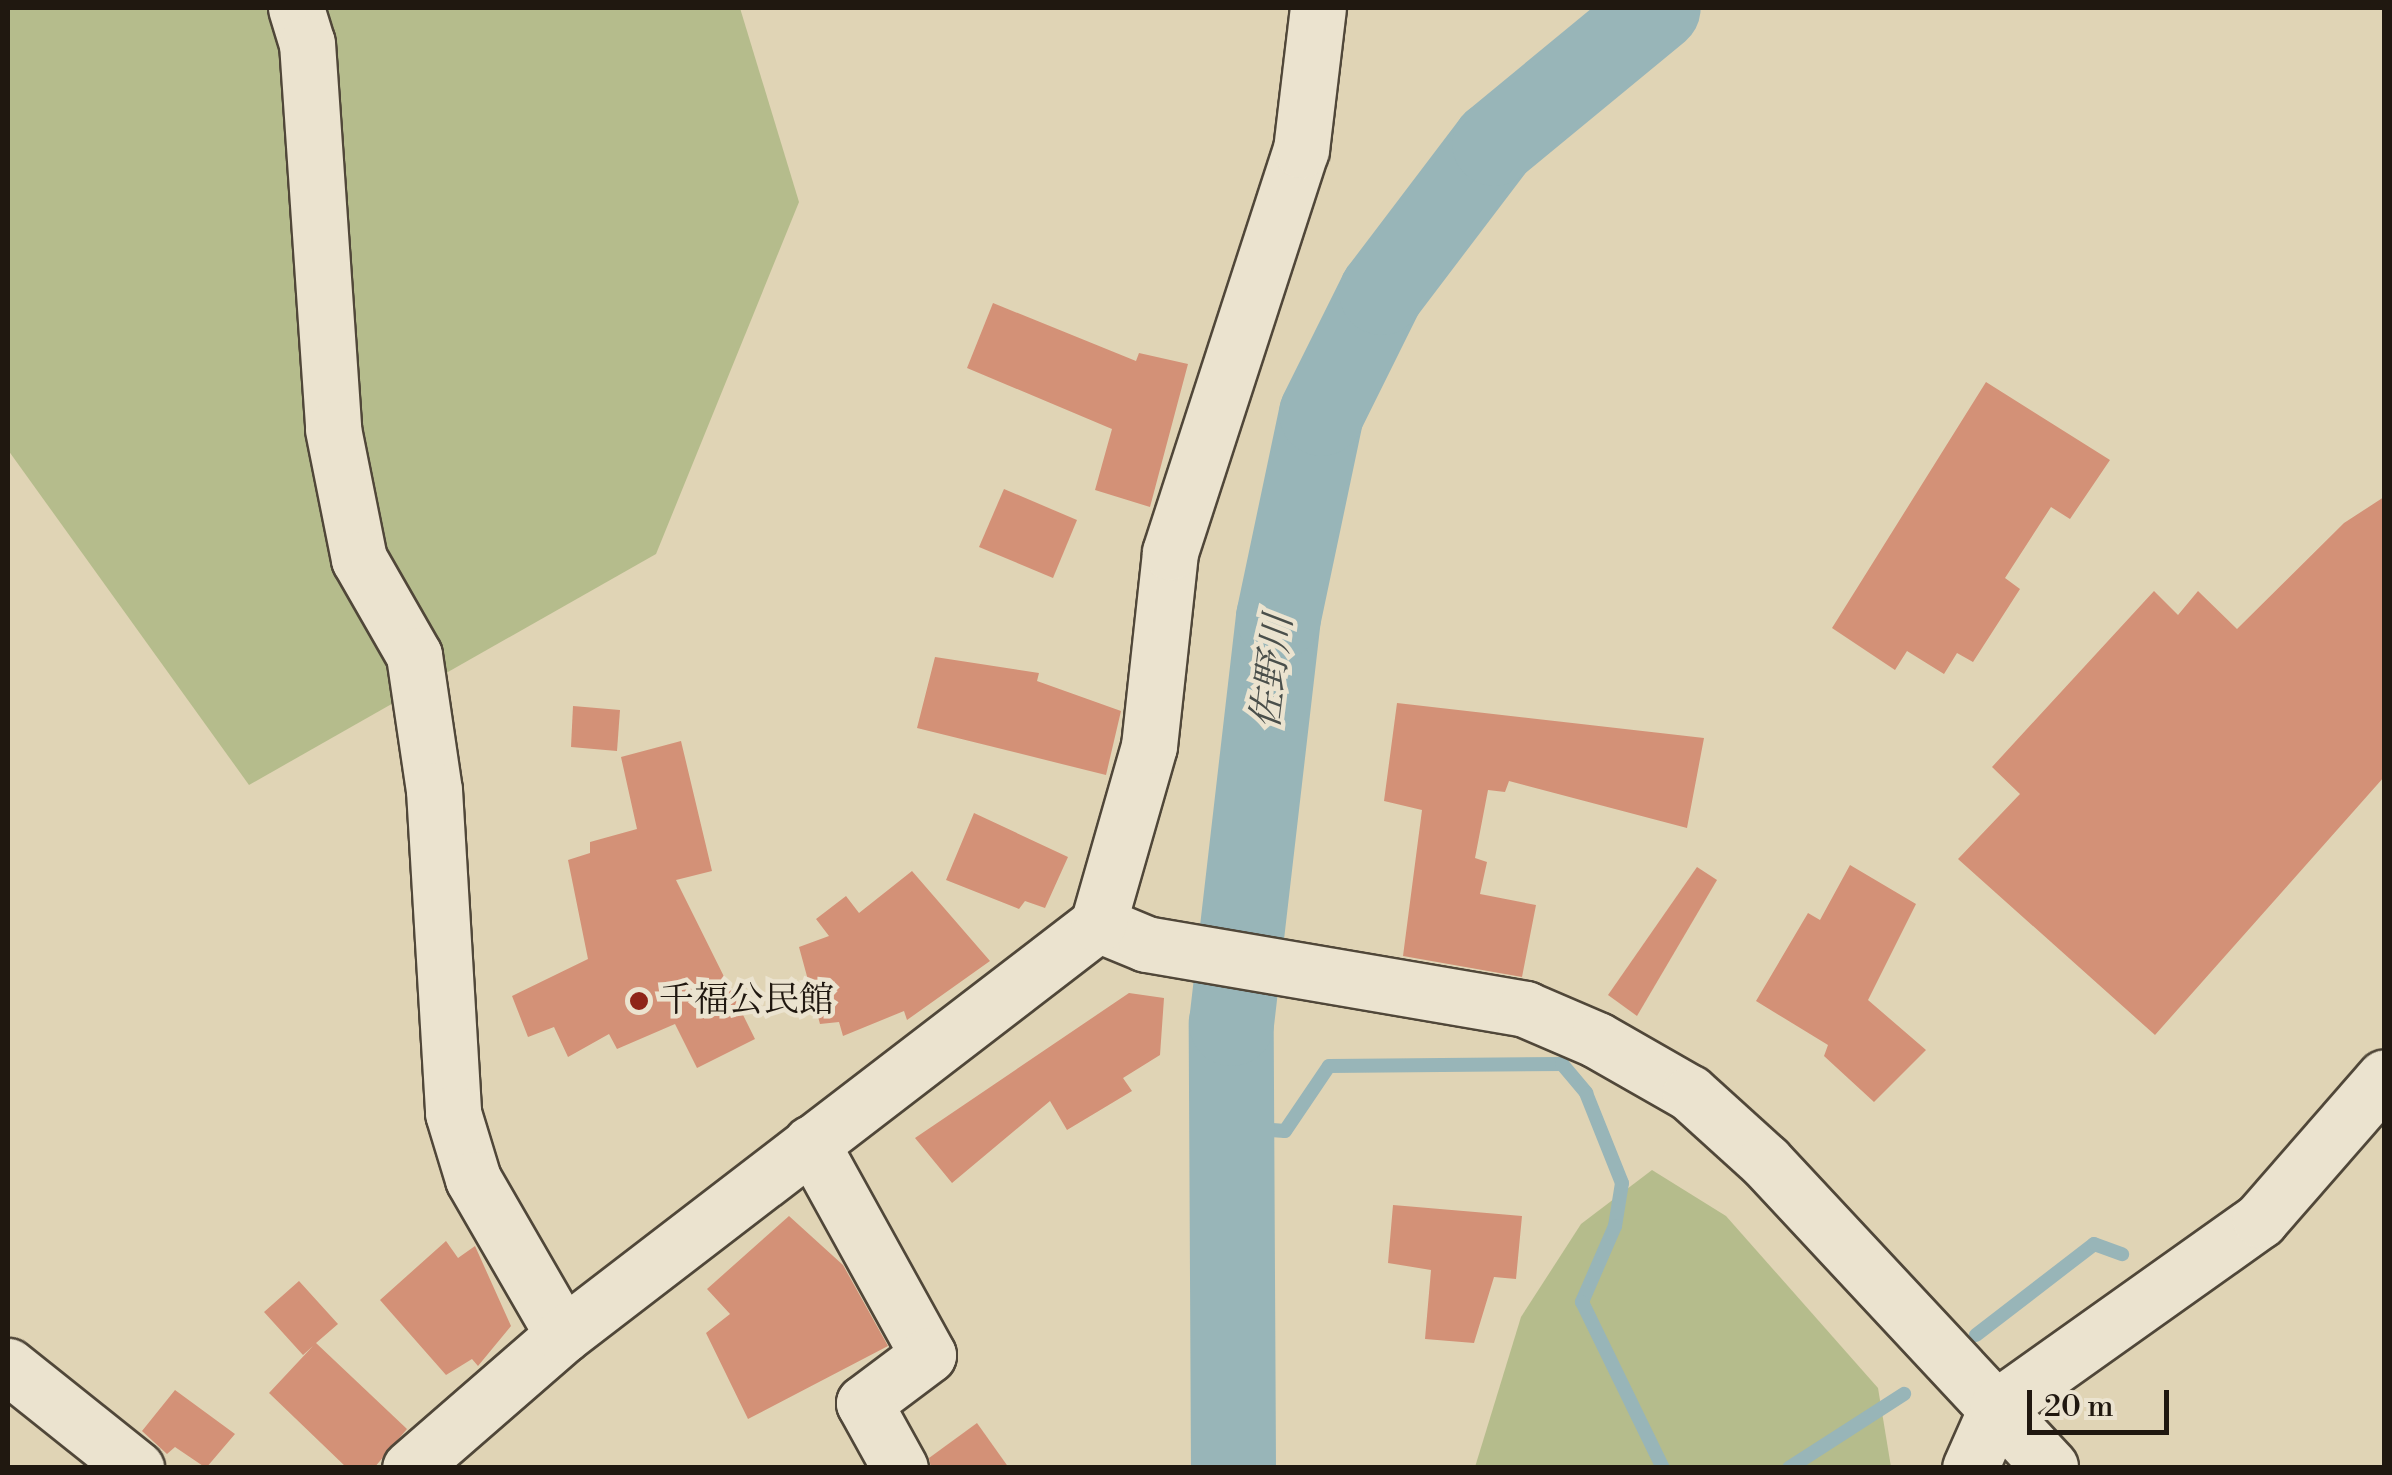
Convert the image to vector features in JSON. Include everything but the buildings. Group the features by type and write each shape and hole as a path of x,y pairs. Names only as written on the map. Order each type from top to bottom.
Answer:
{"street":[{"path":"296,8 308,43 333,428 359,559 414,655 434,790 454,1114 473,1179 562,1335"},
{"path":"1122,934 1170,552 1301,150 1318,8"},
{"path":"410,1468 562,1335 811,1144 1122,934 1526,1010 1690,1093 1765,1160 2050,1467"},
{"path":"1970,1468 1997,1408 2260,1220 2384,1078"},
{"path":"811,1144 928,1355 864,1402 900,1468"},
{"path":"8,1366 136,1468"}],"green space":[{"path":"8,8 740,8 799,202 656,554 249,785 8,450"},
{"path":"1652,1170 1726,1216 1878,1388 1891,1467 1475,1467 1521,1317 1581,1224"}],"waterway":[{"name":"佐野川","path":"1233,1468 1231,1023 1278,617 1321,413 1381,292 1494,143 1658,8"},
{"path":"1232,1127 1285,1131 1329,1066 1562,1064 1586,1093 1622,1183 1615,1226 1582,1302 1663,1468"},
{"path":"1976,1335 2094,1244 2122,1254"},
{"path":"1789,1468 1904,1394"}],"place":[{"name":"千福公民館","path":"639,1001"}]}
